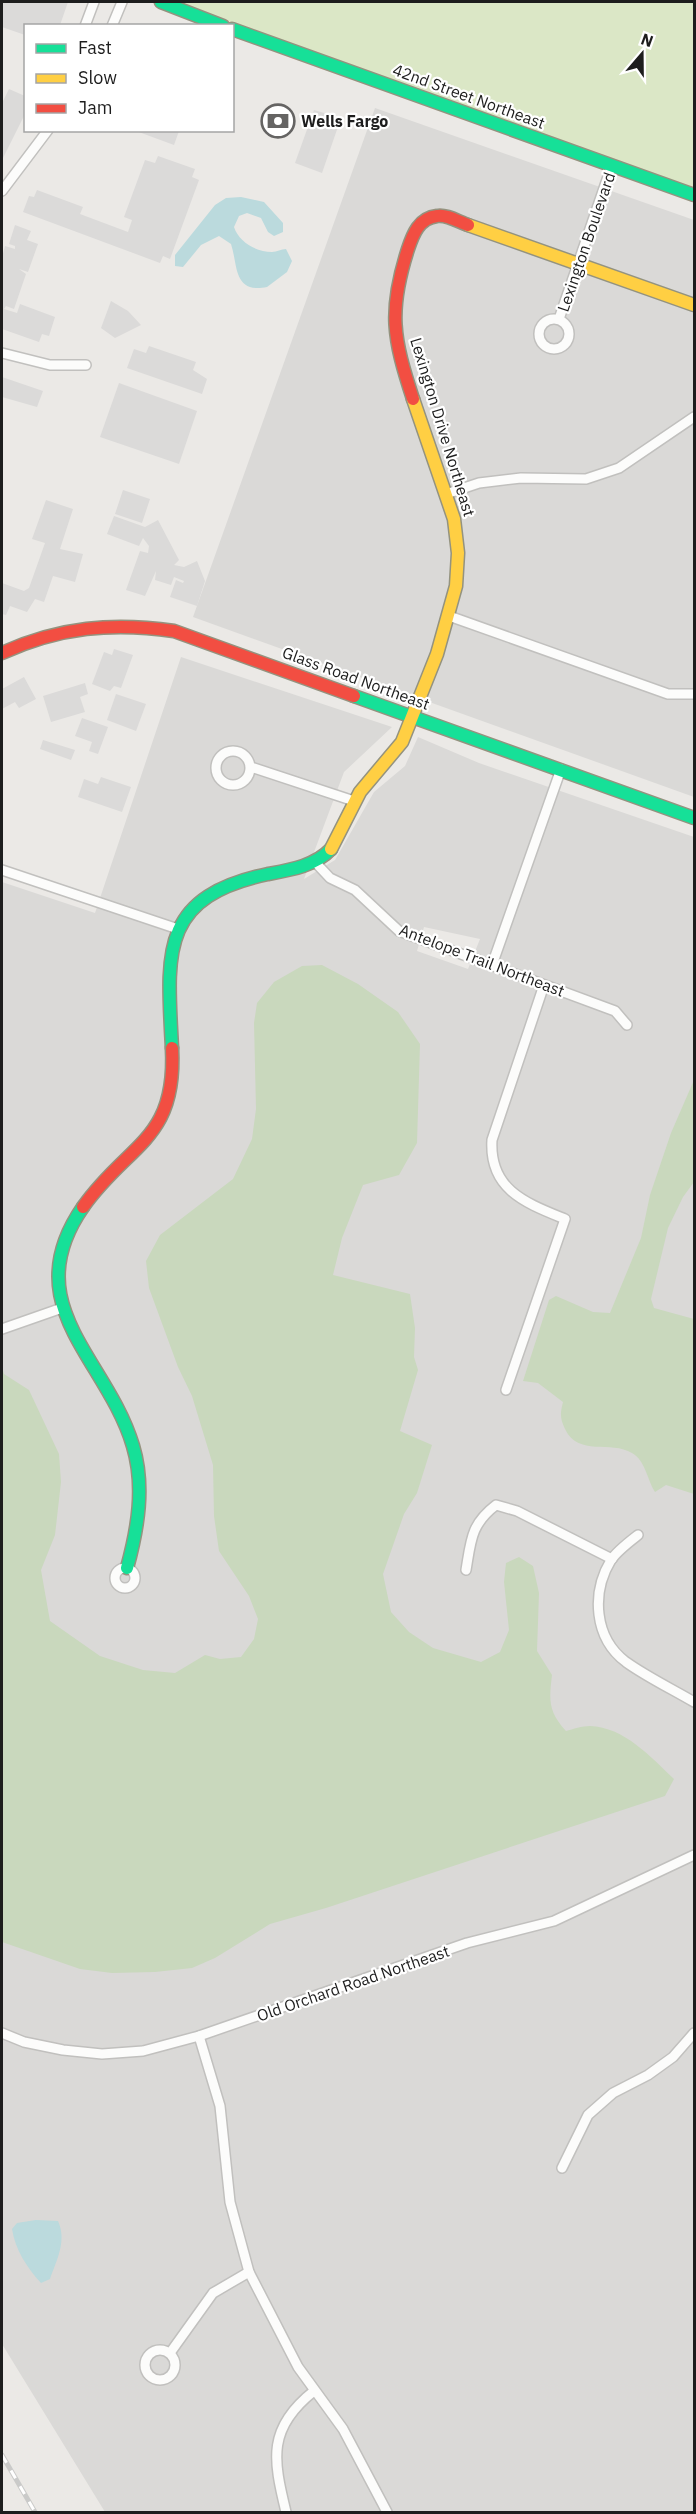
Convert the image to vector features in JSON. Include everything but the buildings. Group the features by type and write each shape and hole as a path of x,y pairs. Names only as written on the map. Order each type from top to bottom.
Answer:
{"street":[{"path":"86,24 94,2"},
{"path":"113,24 122,2"},
{"path":"161,2 219,24"},
{"name":"42nd Street Northeast","path":"234,30 694,195"},
{"path":"2,191 46,132"},
{"name":"Lexington Boulevard","path":"560,319 612,165"},
{"name":"Lexington Drive Northeast","path":"315,862 336,843 354,801 369,778 391,758 402,742 449,616 456,585 458,533 406,373 395,325 394,304 402,264 413,232 427,216 440,214 694,305"},
{"path":"2,353 50,365 86,365"},
{"path":"446,494 479,483 500,480 586,479 619,468 694,417"},
{"path":"449,616 668,694 694,694"},
{"name":"Glass Road Northeast","path":"2,654 44,634 74,627 113,624 144,625 191,636 694,818"},
{"path":"251,767 354,801"},
{"path":"492,965 561,769"},
{"path":"127,1568 139,1514 135,1455 128,1430 62,1308 58,1279 62,1254 71,1226 85,1203 154,1133 166,1108 173,1080 168,1001 171,966 178,929 189,911 197,903 228,885 315,862"},
{"name":"Antelope Trail Northeast","path":"315,862 330,878 355,891 399,932 615,1011 627,1025"},
{"path":"2,870 178,929"},
{"path":"506,1390 565,1219 525,1203 495,1171 491,1159 492,1140 544,985"},
{"path":"2,1329 62,1308"},
{"path":"466,1570 470,1543 481,1517 496,1505 517,1511 612,1559"},
{"path":"638,1534 612,1559 598,1596 598,1616 606,1638 624,1661 694,1702"},
{"name":"Old Orchard Road Northeast","path":"2,2033 34,2044 102,2054 143,2050 199,2036 467,1943 554,1921 694,1855"},
{"path":"562,2168 588,2115 613,2093 648,2075 673,2057 694,2033"},
{"path":"199,2036 220,2106 230,2202 249,2272 297,2367 348,2438 387,2512"},
{"path":"170,2353 213,2293 249,2272"},
{"path":"286,2512 276,2461 278,2439 284,2422 295,2406 314,2391"}],"shaded area":[{"path":"2,2 68,2 60,24 24,24 24,35 2,27"},
{"path":"9,89 24,96 24,116 3,158 2,103"},
{"path":"375,108 694,220 694,797 193,617"},
{"path":"314,110 341,118 322,173 295,163"},
{"path":"139,132 179,132 174,145"},
{"path":"158,156 195,169 192,177 199,180 170,259 163,256 160,263 23,212 29,196 34,197 37,190 83,207 80,214 128,232 132,220 124,217 145,160 155,163"},
{"path":"15,225 31,231 27,240 38,244 28,272 19,269 26,274 14,309 6,306 4,309 17,313 20,304 55,317 49,336 42,334 39,342 2,329 2,257 5,246 15,249 15,246 9,244"},
{"path":"111,301 128,311 141,325 115,338 101,328"},
{"path":"149,346 196,362 193,370 207,379 202,394 127,368 134,349 146,353"},
{"path":"2,377 43,391 37,407 2,397"},
{"path":"119,383 197,411 179,464 100,437"},
{"path":"123,490 150,499 142,523 115,514"},
{"path":"46,500 73,509 60,549 83,554 75,582 53,576 44,602 35,599 27,612 10,606 6,615 2,614 2,583 24,591 29,588 45,543 32,539"},
{"path":"114,516 145,527 158,520 179,560 174,565 184,567 197,561 205,581 197,606 170,597 176,580 183,583 184,581 174,577 171,585 155,580 156,571 145,596 126,590 140,551 148,553 149,546 143,538 139,546 107,534"},
{"path":"114,649 133,655 121,688 114,686 110,691 92,684 104,652 112,655"},
{"path":"181,657 392,727 344,772 304,879 335,860 374,792 405,766 418,737 479,763 694,837 694,2512 105,2512 2,2344 2,882 95,913","holes":["424,927 480,939 468,969 417,951"]},
{"path":"24,677 36,699 19,708 15,702 2,709 2,689"},
{"path":"85,683 88,694 80,697 85,712 51,722 43,696"},
{"path":"116,694 146,704 136,731 107,720"},
{"path":"82,718 108,727 98,754 89,751 92,742 75,736"},
{"path":"43,740 75,750 71,760 40,749"},
{"path":"101,777 131,787 122,812 78,797 84,779 98,784"}],"green space":[{"path":"161,2 694,2 694,195 234,29 234,24 220,24"},
{"path":"322,965 358,984 398,1012 420,1044 417,1143 399,1175 363,1185 342,1238 333,1275 410,1294 415,1328 414,1357 418,1370 400,1431 432,1445 417,1493 404,1514 383,1574 391,1612 409,1632 433,1648 481,1662 500,1652 509,1630 504,1582 506,1563 519,1557 533,1566 539,1593 537,1651 552,1675 551,1705 560,1724 566,1731 590,1726 625,1737 674,1779 665,1796 326,1908 270,1924 215,1958 192,1968 112,1973 80,1969 2,1942 2,1367 4,1374 29,1390 59,1454 61,1482 55,1535 41,1570 50,1621 100,1656 143,1670 175,1673 205,1655 220,1659 241,1657 254,1639 258,1619 249,1596 219,1551 214,1516 213,1465 192,1396 178,1367 149,1288 146,1261 160,1235 233,1179 252,1139 256,1109 254,1023 257,1003 274,982 302,966"},
{"path":"694,1080 694,1182 683,1197 668,1228 651,1299 654,1308 694,1319 694,1494 666,1485 655,1492 643,1465 632,1453 624,1449 578,1443 571,1438 563,1425 561,1410 563,1402 538,1383 523,1381 549,1300 556,1296 593,1312 610,1313 641,1238 650,1195 671,1133"}],"water":[{"path":"241,197 264,202 283,223 283,232 274,236 268,232 261,218 247,213 239,216 234,227 236,232 244,242 260,250 272,252 286,249 292,261 287,272 267,287 248,286 239,276 231,244 219,236 201,245 183,267 175,266 175,255 215,205 226,198"},
{"path":"36,2220 58,2221 62,2236 60,2250 50,2279 41,2283 22,2258 12,2229 17,2223"}],"railway":[{"path":"2,2455 35,2512"}],"traffic: fast":[{"path":"161,2 218,24"},
{"path":"234,30 694,195"},
{"path":"354,696 694,818"},
{"path":"172,1048 171,957 177,934 188,914 206,898 232,884 302,866 318,860 331,849"},
{"path":"83,1207 65,1242 58,1273 62,1302 73,1330 121,1414 137,1461 139,1507 127,1568"}],"traffic: slow":[{"path":"468,225 694,305"},
{"path":"331,849 360,792 402,742 437,654 456,586 458,553 454,519 413,399"}],"traffic: jam":[{"path":"413,399 401,359 395,324 398,290 408,249 421,223 431,217 444,216 468,225"},
{"path":"2,653 23,644 65,632 108,627 151,628 174,631 354,696"},
{"path":"83,1207 158,1122 167,1103 171,1079 172,1048"}],"place":[{"name":"Wells Fargo","path":"278,121"}]}
